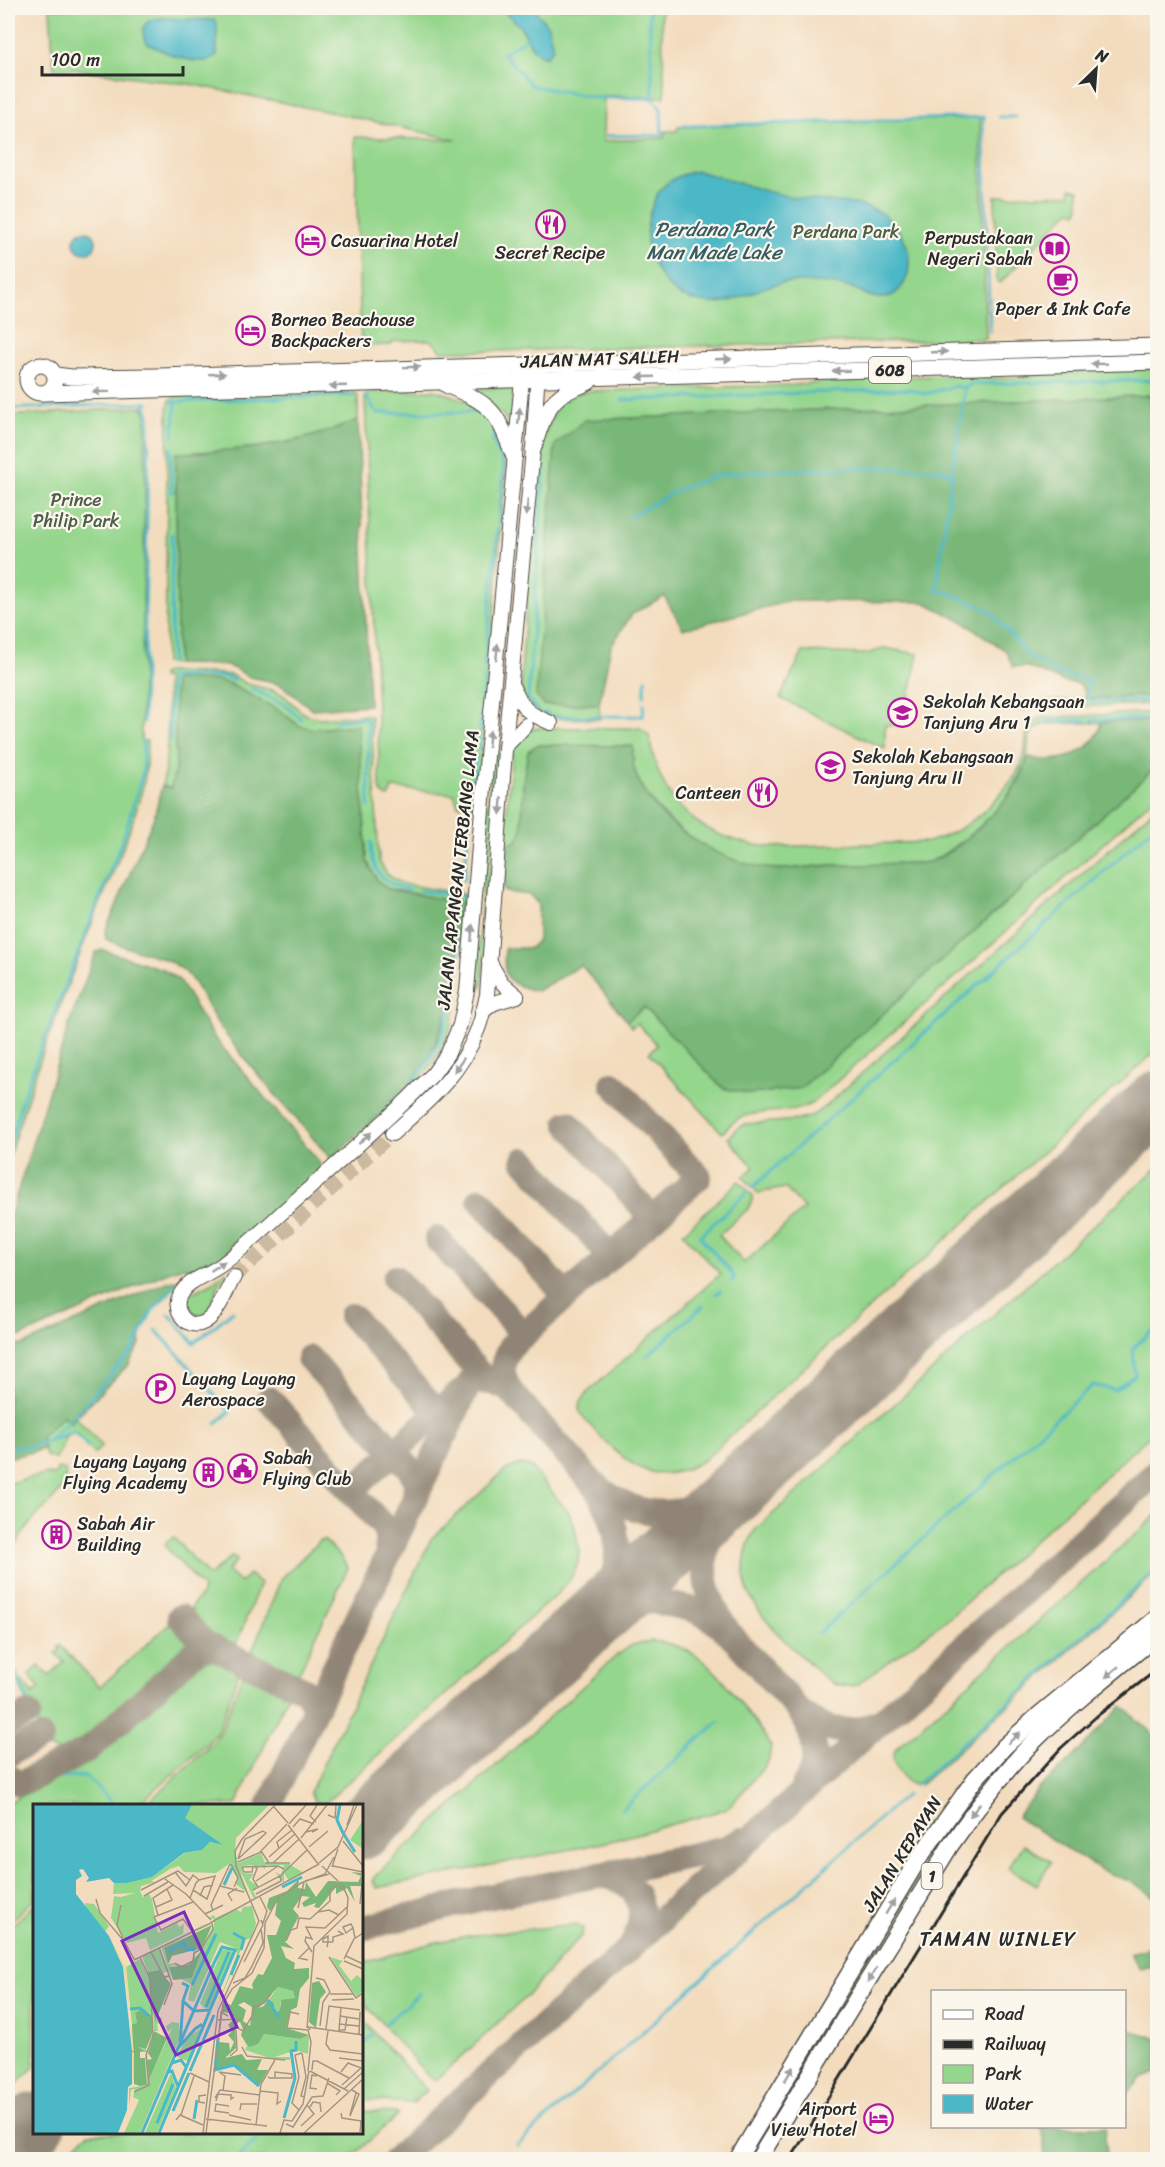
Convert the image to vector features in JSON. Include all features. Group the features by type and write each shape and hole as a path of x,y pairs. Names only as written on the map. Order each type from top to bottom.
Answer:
{"highway":[{"name":"JALAN KEPAYAN","path":"737,2160 919,1858 963,1795 1018,1734 1158,1617"},
{"name":"JALAN KEPAYAN","path":"758,2160 950,1846 974,1811 1014,1762 1048,1727 1158,1635"}],"main road":[{"name":"JALAN MAT SALLEH","path":"55,375 72,377 531,372 1158,346"},
{"name":"JALAN MAT SALLEH","path":"43,393 441,384 531,372 597,378 1158,362"},
{"path":"35,366 45,366 55,375 53,387 43,393 35,392 29,386 27,378 29,371 35,366"},
{"name":"JALAN LAPANGAN TERBANG LAMA","path":"392,1134 445,1085 463,1061 478,1031 487,995 510,682 533,450 531,372"},
{"name":"JALAN LAPANGAN TERBANG LAMA","path":"234,1277 213,1317 206,1323 198,1325 188,1323 180,1315 176,1304 186,1287 222,1265 409,1098 433,1074 443,1060 460,1025 467,991 514,457 531,372"},
{"path":"533,450 543,417 557,398 597,378"},
{"path":"441,384 482,401 493,412 514,457"},
{"path":"510,682 524,709 550,723"},
{"path":"505,747 526,725"},
{"path":"482,1012 494,1003 517,996 501,982 489,962"}],"green space":[{"name":"Perdana Park","path":"50,8 661,8 665,97 604,96 603,141 664,138 665,131 677,131 678,127 980,118 986,339 494,351 442,351 431,340 395,341 389,345 361,346 355,137 457,140 195,85 74,69 54,69"},
{"path":"1071,188 1079,190 1079,210 1077,212 1071,210 1066,214 1000,283 997,281 995,196 1070,194"},
{"path":"1157,369 1157,395 585,420 544,705 599,704 600,719 545,718 522,699 521,678 533,504 539,489 544,436 558,404 573,395 589,391 793,385 865,378 964,375 992,378 1023,377 1056,371"},
{"path":"516,387 511,426 503,415 464,389"},
{"path":"433,390 464,400 490,418 501,437 506,458 506,480 477,801 472,806 458,805 454,794 392,788 387,797 381,792 380,786 365,397 370,392"},
{"path":"356,393 358,420 336,429 269,446 176,453 177,664 165,663 168,407 170,400 177,396"},
{"path":"1157,395 1157,695 1085,699 1084,690 1079,684 1064,682 1028,667 1013,667 1006,651 963,622 924,602 790,601 683,629 664,596 632,614 611,646 599,704 544,705 536,696 555,445 585,420"},
{"name":"Prince Philip Park","path":"144,407 146,416 141,741 147,741 144,780 125,843 45,1047 8,1161 8,416"},
{"path":"358,420 369,705 312,709 282,686 250,677 231,667 177,664 176,453 269,446 314,436"},
{"path":"885,648 918,654 903,726 885,725 885,749 780,698 803,652 867,654"},
{"path":"168,672 231,675 247,684 283,695 303,713 318,718 367,715 371,717 379,861 387,874 402,884 463,894 463,903 388,889 377,880 367,861 358,725 313,729 300,726 278,710 228,683 174,680 176,767 171,789 162,786 167,746 167,719 166,678 161,678 161,675"},
{"path":"174,680 215,680 228,683 278,710 300,726 313,729 358,725 367,861 377,880 388,889 463,903 455,971 444,1021 429,1057 404,1093 330,1158 234,1045 183,970 166,960 106,939 105,932 154,817 162,786 171,788 176,767"},
{"path":"1158,695 1157,704 1033,708 1022,712 1021,701 1072,700"},
{"path":"1157,712 1157,721 1046,724 1038,727 1030,735 1024,767 1004,800 987,820 967,837 929,862 771,869 751,866 730,859 689,836 655,805 642,787 634,768 632,746 537,745 528,751 523,783 522,829 517,841 503,847 513,744 528,730 539,728 640,728 649,735 654,760 662,781 673,799 687,814 704,827 723,836 769,847 928,842 940,838 981,814 1009,784 1022,763 1029,728 1038,718"},
{"path":"1157,721 1157,766 801,1088 751,1094 723,1088 644,1007 627,1021 581,965 537,991 513,983 506,974 505,948 530,948 538,940 538,904 530,895 506,892 501,885 503,847 517,841 522,829 523,783 528,752 537,745 633,746 633,766 642,788 654,805 687,835 727,857 747,864 784,869 931,861 954,848 991,815 1018,782 1029,757 1046,760 1074,754 1089,745 1099,731 1102,722"},
{"path":"496,728 500,730 482,987 477,977 488,805"},
{"path":"1157,766 1157,795 811,1104 795,1109 742,1117 722,1133 649,1053 657,1045 637,1023 632,1027 627,1021 644,1007 723,1088 751,1094 801,1088"},
{"path":"1157,806 1157,1050 704,1460 690,1468 664,1474 641,1468 618,1453 585,1419 579,1410 581,1402 587,1393 720,1274 683,1233 739,1181 753,1196 750,1207 719,1235 744,1263 804,1209 785,1188 758,1193 743,1177 754,1167 728,1138 745,1124 799,1120 813,1115 828,1104"},
{"path":"103,950 162,969 179,980 213,1036 323,1169 217,1261 198,1271 184,1267 168,1272 22,1336 8,1338 8,1223 71,1018 96,952"},
{"path":"452,983 458,991 448,1035 435,1060 404,1093 437,1041"},
{"path":"1157,1168 1157,1429 950,1617 856,1685 842,1686 831,1682 777,1633 754,1604 746,1586 744,1561 755,1530"},
{"path":"226,1271 228,1274 219,1284 206,1314 198,1315 191,1311 187,1300 191,1293 212,1283"},
{"path":"176,1280 178,1283 152,1311 141,1332 140,1344 129,1364 70,1423 63,1416 41,1437 44,1449 8,1458 8,1346 23,1345 166,1282"},
{"path":"63,1416 70,1423 76,1417 102,1446 94,1454 74,1432 67,1434 56,1459 46,1456 40,1437"},
{"path":"520,1464 532,1468 569,1513 575,1528 579,1551 578,1563 570,1580 331,1798 325,1803 315,1802 310,1792 431,1539 504,1471"},
{"path":"58,1468 65,1470 64,1484 29,1525 8,1557 8,1483 49,1474 54,1476"},
{"path":"1157,1515 1157,1572 920,1785 910,1784 894,1764 895,1750"},
{"path":"173,1537 209,1576 232,1556 237,1560 227,1571 240,1583 249,1574 260,1583 235,1647 214,1637 196,1621 191,1607 202,1594 203,1588 164,1545"},
{"path":"324,1540 341,1557 348,1568 297,1677 250,1656 281,1579 319,1541"},
{"path":"172,1625 187,1634 191,1640 190,1646 177,1659 77,1748 57,1751 46,1745 19,1683 22,1681 33,1694 40,1688 29,1675 39,1666 49,1676 64,1662 56,1653 60,1650 58,1647 60,1645 100,1687 167,1626"},
{"path":"651,1641 682,1648 705,1662 725,1683 771,1746 766,1765 728,1808 607,1842 377,1888 372,1881 377,1874 616,1656 632,1645"},
{"path":"204,1655 211,1655 240,1669 217,1732 207,1744 138,1804 33,1804 33,1900 8,1923 8,1802 60,1778 88,1760 189,1666"},
{"path":"244,1671 289,1693 236,1804 146,1804 210,1746 220,1733"},
{"path":"1122,1706 1157,1738 1157,1899 1134,1883 1101,1870 1017,1817 1038,1789 1068,1762"},
{"path":"1024,1739 1025,1741 969,1804 931,1860 751,2159 747,2160 941,1842 980,1788"},
{"path":"1023,1844 1051,1862 1037,1885 1008,1868"},
{"path":"33,1906 33,2068 8,2092 8,1929"},
{"path":"577,1924 583,1928 582,1935 523,2000 435,2081 427,2075 368,2007 363,1997 363,1964 432,1943 467,1936"},
{"path":"1157,1940 1157,1967 1140,1969 1130,1954 1151,1946"},
{"path":"363,2020 426,2090 413,2103 363,2100"},
{"path":"1126,2030 1158,2038 1157,2073 1141,2079 1126,2095"},
{"path":"363,2111 398,2115 349,2159 58,2159 88,2134 363,2134"},
{"path":"1040,2128 1106,2128 1108,2159 1045,2159 1043,2130"}],"water":[{"path":"499,8 533,8 548,26 553,48 546,57 533,49 519,25"},
{"path":"160,18 215,20 217,55 211,59 193,61 172,55 147,43 143,33 144,26 150,20"},
{"name":"Perdana Park Man Made Lake","path":"697,171 785,195 809,200 844,202 876,211 895,226 906,243 909,263 903,284 894,294 881,298 846,287 799,282 780,283 721,303 693,300 679,294 664,282 657,271 647,244 648,222 654,201 663,187 677,177"},
{"path":"85,231 93,234 96,242 93,250 85,253 77,250 74,242 77,234"}],"waterway":[{"path":"371,8 379,11 500,8"},
{"path":"606,136 662,135 661,109 653,98 649,8"},
{"path":"527,38 503,53 532,86 598,98 653,98"},
{"path":"682,126 985,117"},
{"path":"999,117 1016,117"},
{"path":"983,118 990,332"},
{"path":"952,474 965,388 971,384 1158,380"},
{"path":"622,400 909,389 925,394 956,386 965,388"},
{"path":"172,402 354,395"},
{"path":"365,395 377,413 483,412"},
{"path":"143,722 149,416 145,403"},
{"path":"8,409 148,403"},
{"path":"173,437 176,403"},
{"path":"495,429 493,441 504,467 499,523"},
{"path":"171,448 172,493"},
{"path":"538,711 528,699 544,466"},
{"path":"629,517 682,488 714,476 742,472 857,468 940,469 952,474 936,591 947,592 989,610 1029,656 1060,674 1088,679 1088,698 1092,702 1158,700"},
{"path":"484,668 498,529"},
{"path":"171,663 172,534"},
{"path":"170,741 170,677 223,676 234,680"},
{"path":"478,749 484,677"},
{"path":"644,696 646,679"},
{"path":"252,689 287,706 301,719"},
{"path":"543,713 548,713 548,717 640,716 643,715 644,704"},
{"path":"336,721 365,718 368,722 369,807"},
{"path":"1092,720 1158,718"},
{"path":"1048,721 1086,720"},
{"path":"8,1150 21,1103 45,1037 124,836 143,772 143,741"},
{"path":"471,804 476,756"},
{"path":"464,880 470,815"},
{"path":"753,1187 1158,823"},
{"path":"371,842 373,861 380,874 391,884 409,890"},
{"path":"407,1091 432,1054 446,1024 458,970 465,896 420,891"},
{"path":"731,1281 735,1277 700,1236 748,1191"},
{"path":"47,1441 75,1415 133,1350 152,1311 178,1283"},
{"path":"716,1294 720,1291"},
{"path":"647,1356 703,1306"},
{"path":"169,1314 194,1343 233,1311"},
{"path":"819,1633 1093,1385 1115,1390 1135,1375 1133,1348 1158,1326"},
{"path":"156,1330 230,1412 216,1423"},
{"path":"8,1447 29,1447 75,1432 87,1446"},
{"path":"915,1786 1158,1568"},
{"path":"8,1656 46,1745"},
{"path":"622,1809 719,1721"},
{"path":"60,1778 86,1776 113,1804"},
{"path":"517,2145 906,1795"},
{"path":"386,2023 420,1993"},
{"path":"363,2044 372,2035"},
{"path":"235,2160 263,2134"}],"taxiway":[{"path":"597,1616 611,1584 616,1564 617,1545 609,1512 591,1482 510,1390 503,1369 510,1347 699,1177 613,1084"},
{"path":"568,1123 652,1218"},
{"path":"524,1160 610,1256"},
{"path":"480,1200 566,1296"},
{"path":"437,1239 524,1335"},
{"path":"395,1278 480,1374"},
{"path":"351,1316 437,1412 443,1429"},
{"path":"309,1358 410,1469 416,1482 415,1497"},
{"path":"270,1804 469,1384 480,1381 490,1382 510,1390"},
{"path":"269,1399 351,1491 460,1392"},
{"path":"395,2160 1158,1471"},
{"path":"596,1485 628,1506 645,1511 678,1511 695,1508 731,1495"},
{"path":"351,1491 385,1528 388,1555"},
{"path":"726,1628 710,1595 705,1561 712,1528 731,1495"},
{"path":"597,1616 624,1606 651,1601 692,1609 709,1617 729,1633 809,1719 836,1730 846,1731 866,1728 875,1723"},
{"path":"180,1617 206,1644 305,1690 313,1702 313,1712"},
{"path":"8,1777 18,1783 26,1781 88,1750 193,1654 202,1649 214,1648"},
{"path":"801,1713 810,1732 814,1750 812,1769 803,1788"},
{"path":"8,1724 28,1714"},
{"path":"8,1755 41,1738"},
{"path":"601,1875 726,1848 742,1840"},
{"path":"363,1928 483,1898 597,1875 623,1882 638,1898 641,1919 633,1944"}],"runway":[{"path":"363,1827 731,1495 1158,1102"},
{"path":"8,2148 33,2125"}],"tunnel":[{"path":"234,1277 392,1134"}],"railway":[{"path":"790,2160 1002,1813 1061,1748 1097,1716 1158,1669"}],"place":[{"name":"Secret Recipe","path":"550,224"},
{"name":"Casuarina Hotel","path":"310,241"},
{"name":"Perpustakaan Negeri Sabah","path":"1054,248"},
{"name":"Paper & Ink Cafe","path":"1063,280"},
{"name":"Borneo Beachouse Backpackers","path":"250,330"},
{"name":"Sekolah Kebangsaan Tanjung Aru 1","path":"902,712"},
{"name":"Sekolah Kebangsaan Tanjung Aru II","path":"831,767"},
{"name":"Canteen","path":"762,793"},
{"name":"Layang Layang Aerospace","path":"161,1389"},
{"name":"Sabah Flying Club","path":"242,1468"},
{"name":"Layang Layang Flying Academy","path":"208,1472"},
{"name":"Sabah Air Building","path":"56,1534"},
{"name":"Airport View Hotel","path":"878,2119"}],"district":[{"name":"TAMAN WINLEY","path":"998,1939"}]}
